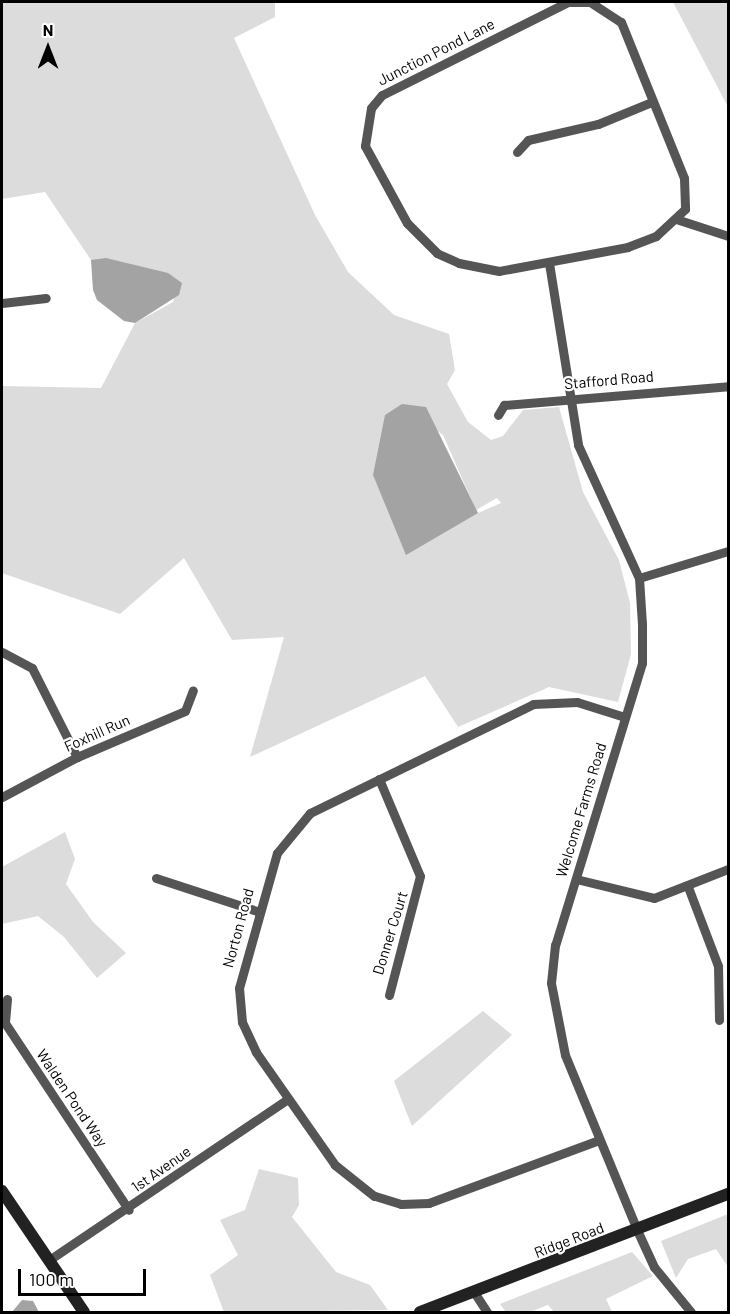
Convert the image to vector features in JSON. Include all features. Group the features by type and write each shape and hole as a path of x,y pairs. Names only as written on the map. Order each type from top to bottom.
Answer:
{"street":[{"name":"Junction Pond Lane","path":"568,2 599,6 621,22 649,103 684,178 685,209 656,236 628,247 549,263 480,270 437,253 419,238 365,146 371,108 382,95 568,2"},
{"path":"517,152 528,140 598,124 649,103"},
{"path":"676,219 729,236"},
{"path":"549,263 573,398"},
{"path":"2,303 46,298"},
{"name":"Stafford Road","path":"498,416 504,405 729,386"},
{"name":"Welcome Farms Road","path":"573,398 578,445 593,487 639,578 642,663 555,945 551,982 565,1055 637,1230 654,1267 691,1312"},
{"path":"639,578 729,551"},
{"path":"2,652 33,668 77,757"},
{"name":"Foxhill Run","path":"2,797 77,757 185,711 193,690"},
{"name":"Norton Road","path":"599,1140 429,1203 401,1204 375,1196 342,1172 250,1043 240,1011 240,977 257,911 277,853 294,827 319,808 533,704 577,702 625,717"},
{"name":"Donner Court","path":"379,779 420,876 389,995"},
{"path":"576,879 644,898 688,887 729,869"},
{"path":"156,878 257,911"},
{"path":"688,887 718,966 719,1020"},
{"name":"Walden Pond Way","path":"8,999 5,1023 129,1210"},
{"name":"1st Avenue","path":"50,1260 129,1210 288,1099"},
{"path":"2,1191 84,1312"},
{"name":"Ridge Road","path":"420,1312 729,1194"},
{"path":"474,1292 487,1312"}],"shaded area":[{"path":"2,2 275,2 275,17 234,38 315,215 348,272 394,315 449,334 455,370 447,384 468,422 491,440 503,436 523,410 559,407 583,492 619,560 630,603 631,654 618,702 549,687 458,727 425,676 250,757 284,637 232,640 184,558 120,614 2,573 2,386 101,388 135,323 173,302 179,281 123,262 91,260 45,192 2,199","holes":["402,404 443,435 476,510 497,498 501,503 478,513"]},
{"path":"673,2 728,2 728,107"},
{"path":"106,258 168,273 182,283 179,295 135,323 124,321 97,300 93,290 91,260"},
{"path":"402,404 426,407 478,513 406,555 373,475 385,415"},
{"path":"65,832 75,859 66,884 93,922 126,953 97,978 64,937 38,916 2,924 2,867"},
{"path":"483,1011 512,1035 412,1126 394,1081"},
{"path":"259,1169 298,1178 299,1205 292,1217 336,1272 370,1285 388,1310 224,1312 210,1275 238,1255 220,1220 245,1210"},
{"path":"728,1214 728,1267 716,1249 688,1259 676,1278 661,1241"},
{"path":"632,1252 653,1276 606,1299 612,1312 554,1312 548,1305 530,1312 506,1312 500,1304"},
{"path":"22,1300 33,1301 39,1312 12,1312"}]}
